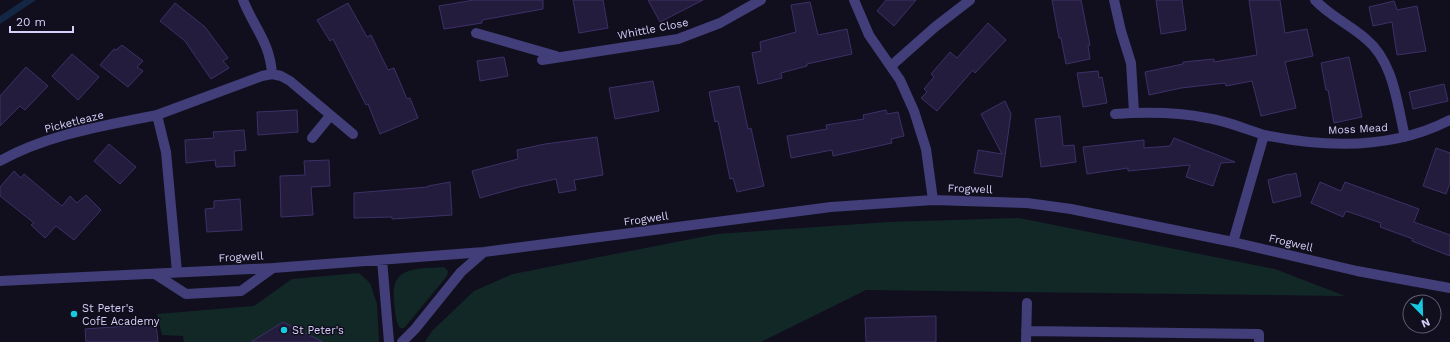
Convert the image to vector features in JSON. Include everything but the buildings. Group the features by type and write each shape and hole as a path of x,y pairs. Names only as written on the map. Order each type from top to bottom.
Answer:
{"street":[{"path":"243,0 267,47 272,74 281,76 290,81 353,134"},
{"name":"Whittle Close","path":"542,60 678,39 720,23 761,0"},
{"path":"854,0 869,35 891,66 907,94 923,138 932,200"},
{"path":"891,66 935,27 970,0"},
{"path":"1315,0 1325,10 1366,39 1380,54 1390,75 1405,137"},
{"path":"1117,1 1121,31 1131,62 1134,112"},
{"path":"476,33 560,57"},
{"name":"Picketleaze","path":"0,161 30,146 58,137 158,115 258,77 272,74"},
{"name":"Moss Mead","path":"1115,114 1134,112 1170,113 1208,118 1264,135 1298,141 1332,144 1369,143 1405,137 1433,128 1450,120"},
{"path":"158,115 166,152 177,272"},
{"path":"312,138 330,116"},
{"path":"1233,242 1264,135"},
{"name":"Frogwell","path":"0,281 273,268 484,252 830,207 932,200 997,202 1052,206 1099,214 1233,242 1357,271 1450,288"},
{"path":"402,342 415,329 461,272 484,252"},
{"path":"382,260 389,342"},
{"path":"155,274 186,294 233,292 241,291 273,268"},
{"path":"1026,342 1027,303"},
{"path":"1026,331 1147,337 1259,334 1259,342"}],"green space":[{"path":"1019,218 1275,269 1345,296 866,290 761,342 425,342 432,331 474,291 513,274 717,234 889,222"},
{"path":"444,267 448,271 447,276 405,327 400,328 396,318 394,301 396,281 401,275 407,272 422,268"},
{"path":"359,273 370,283 377,304 379,342 184,342 183,336 162,335 157,314 254,306 292,279"}],"water":[{"path":"24,0 36,0 0,24 0,16"}],"place":[{"name":"St Peter's CofE Academy","path":"74,314"},
{"name":"St Peter's","path":"284,330"}]}
